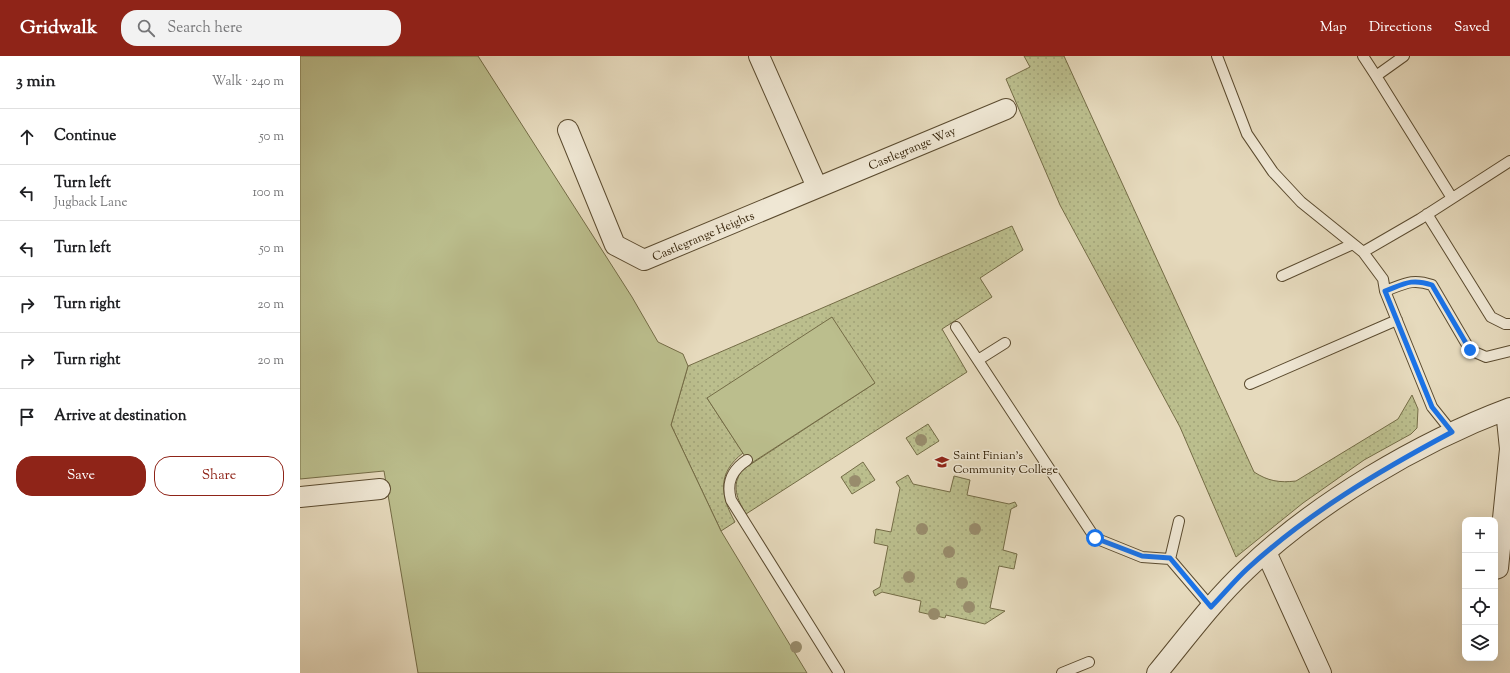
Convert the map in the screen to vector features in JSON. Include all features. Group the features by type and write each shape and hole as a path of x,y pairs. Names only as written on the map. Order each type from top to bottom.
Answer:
{"street":[{"path":"759,56 818,187"},
{"name":"Castlegrange Way","path":"818,187 1006,109"},
{"name":"Castlegrange Heights","path":"568,130 615,245 644,260 818,187"},
{"path":"1157,673 1211,607 1245,570 1313,515 1378,472 1452,432 1508,409 1510,449 1498,568"},
{"path":"300,496 380,489"},
{"path":"1266,552 1322,673"}],"lane":[{"path":"1217,56 1247,134 1273,172 1302,202 1363,252 1383,279 1385,291 1432,407 1452,432"},
{"path":"1363,56 1452,198"},
{"path":"1376,76 1404,56"},
{"path":"1363,252 1424,216 1510,161"},
{"path":"1424,216 1491,317 1505,324 1510,324"},
{"path":"1282,276 1353,244"},
{"path":"1385,291 1419,280 1432,285 1470,350 1486,357 1510,351"},
{"path":"1250,384 1397,320"},
{"path":"956,327 1095,538 1142,556 1170,558 1211,607"},
{"path":"978,360 1005,343"},
{"path":"747,460 737,466 732,474 728,491 731,500 839,673"},
{"path":"1170,558 1179,521"},
{"path":"1062,673 1089,662"}],"green space":[{"path":"300,56 478,56 632,297 658,342 683,354 688,366 671,425 721,531 807,673 418,673 384,471 300,479"},
{"path":"1024,56 1064,56 1254,472 1274,481 1296,481 1398,419 1412,395 1418,409 1417,428 1411,434 1364,460 1303,503 1236,557 1180,427 1060,205 1006,79 1030,67"},
{"path":"1012,226 1023,250 980,278 992,297 942,329 967,372 746,514 736,492 737,482 742,470 875,383 707,398 743,453 729,468 725,477 724,485 726,503 735,522 721,531 671,425 688,366"},
{"path":"832,317 875,383 750,464 707,398"},
{"path":"928,424 939,441 917,455 906,438"},
{"path":"863,462 875,480 852,494 841,477"},
{"path":"908,475 913,484 950,492 954,476 970,480 967,495 1009,504 1015,502 1017,506 1011,509 1003,550 1017,554 1014,569 999,566 990,608 1005,611 985,624 946,615 945,618 919,612 921,601 882,592 875,596 873,591 880,587 888,546 874,543 876,529 891,532 900,488 896,482"}],"place":[{"name":"Saint Finian's Community College","path":"942,462"}],"route":[{"path":"1095,538 1142,556 1170,558 1195,590 1211,607 1245,570 1313,515 1378,472 1452,432 1432,407 1385,291 1419,280 1432,285 1470,350"}]}
